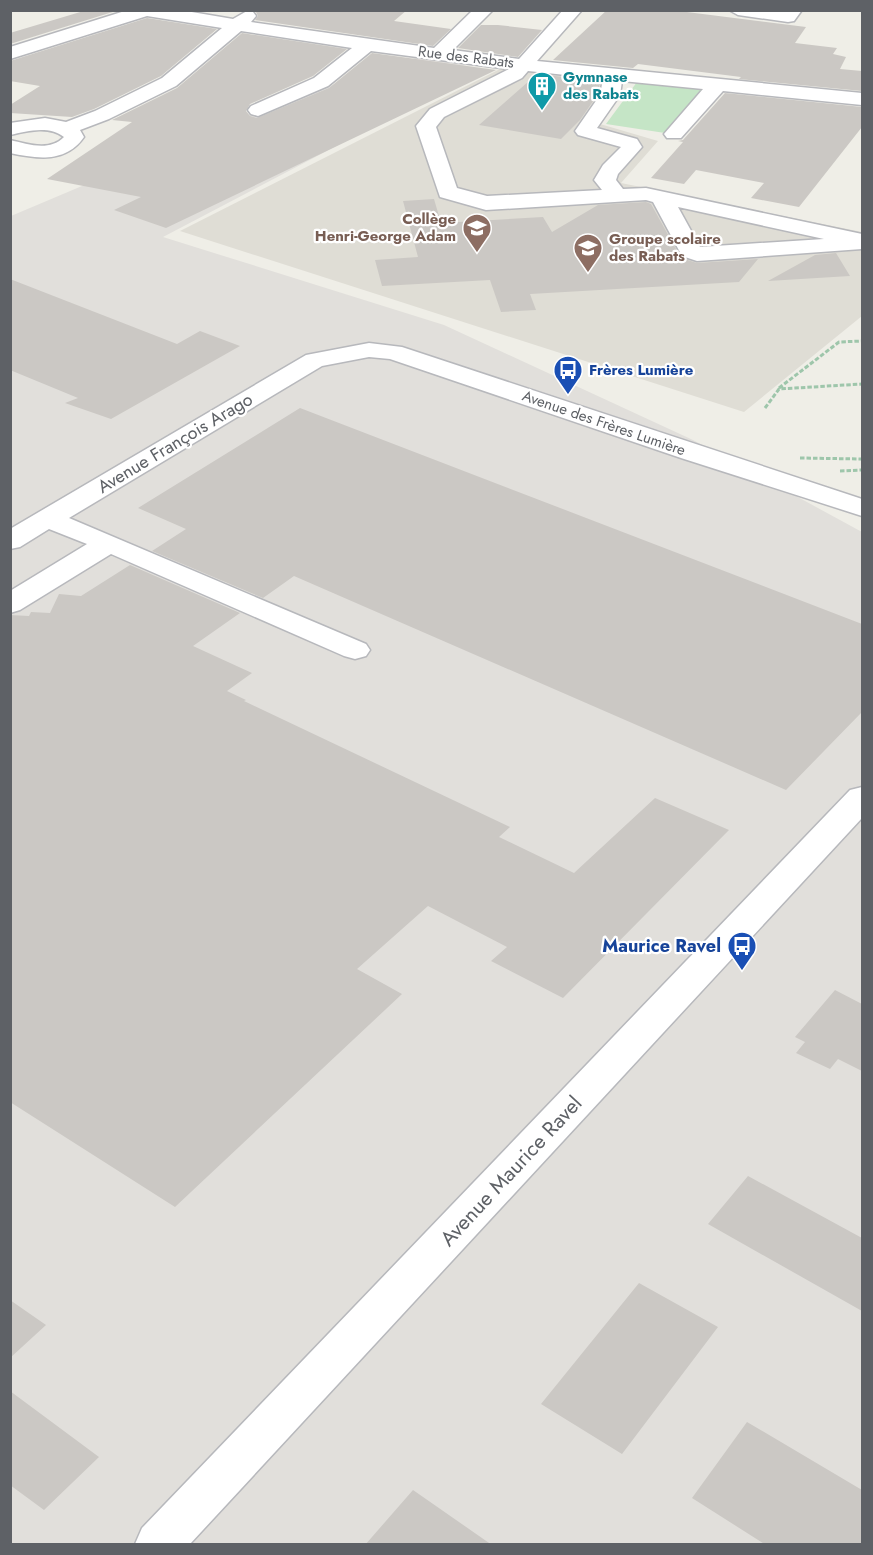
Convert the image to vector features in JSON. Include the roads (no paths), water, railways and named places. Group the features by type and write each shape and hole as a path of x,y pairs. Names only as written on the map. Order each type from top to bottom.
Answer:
{"street":[{"path":"10,129 43,124 67,129 102,115 169,82 254,10"},
{"path":"439,54 484,10"},
{"path":"573,10 516,74 437,113 426,126 448,192 486,203 645,194 854,239 855,244 697,254 690,251 662,198"},
{"path":"738,10 788,17 794,10"},
{"path":"10,54 144,11"},
{"name":"Rue des Rabats","path":"144,11 367,45 524,65 862,99"},
{"path":"258,110 321,82 367,45"},
{"path":"613,75 610,95 585,131 630,143 632,147 626,156 609,166 605,180 617,195"},
{"path":"674,134 718,84"},
{"path":"10,146 44,153 57,150 71,143 74,137 67,129"},
{"name":"Avenue des Frères Lumière","path":"344,354 369,350 393,352 862,508"},
{"name":"Avenue François Arago","path":"10,541 315,360 344,354"},
{"path":"48,519 109,543 355,650"},
{"path":"10,604 109,543"},
{"name":"Avenue Maurice Ravel","path":"159,1545 862,798"}],"place":[{"name":"Gymnase des Rabats","path":"542,112"},
{"name":"Collège Henri-George Adam","path":"477,254"},
{"name":"Groupe scolaire des Rabats","path":"588,274"},
{"name":"Frères Lumière","path":"568,396"},
{"name":"Maurice Ravel","path":"742,972"}]}
